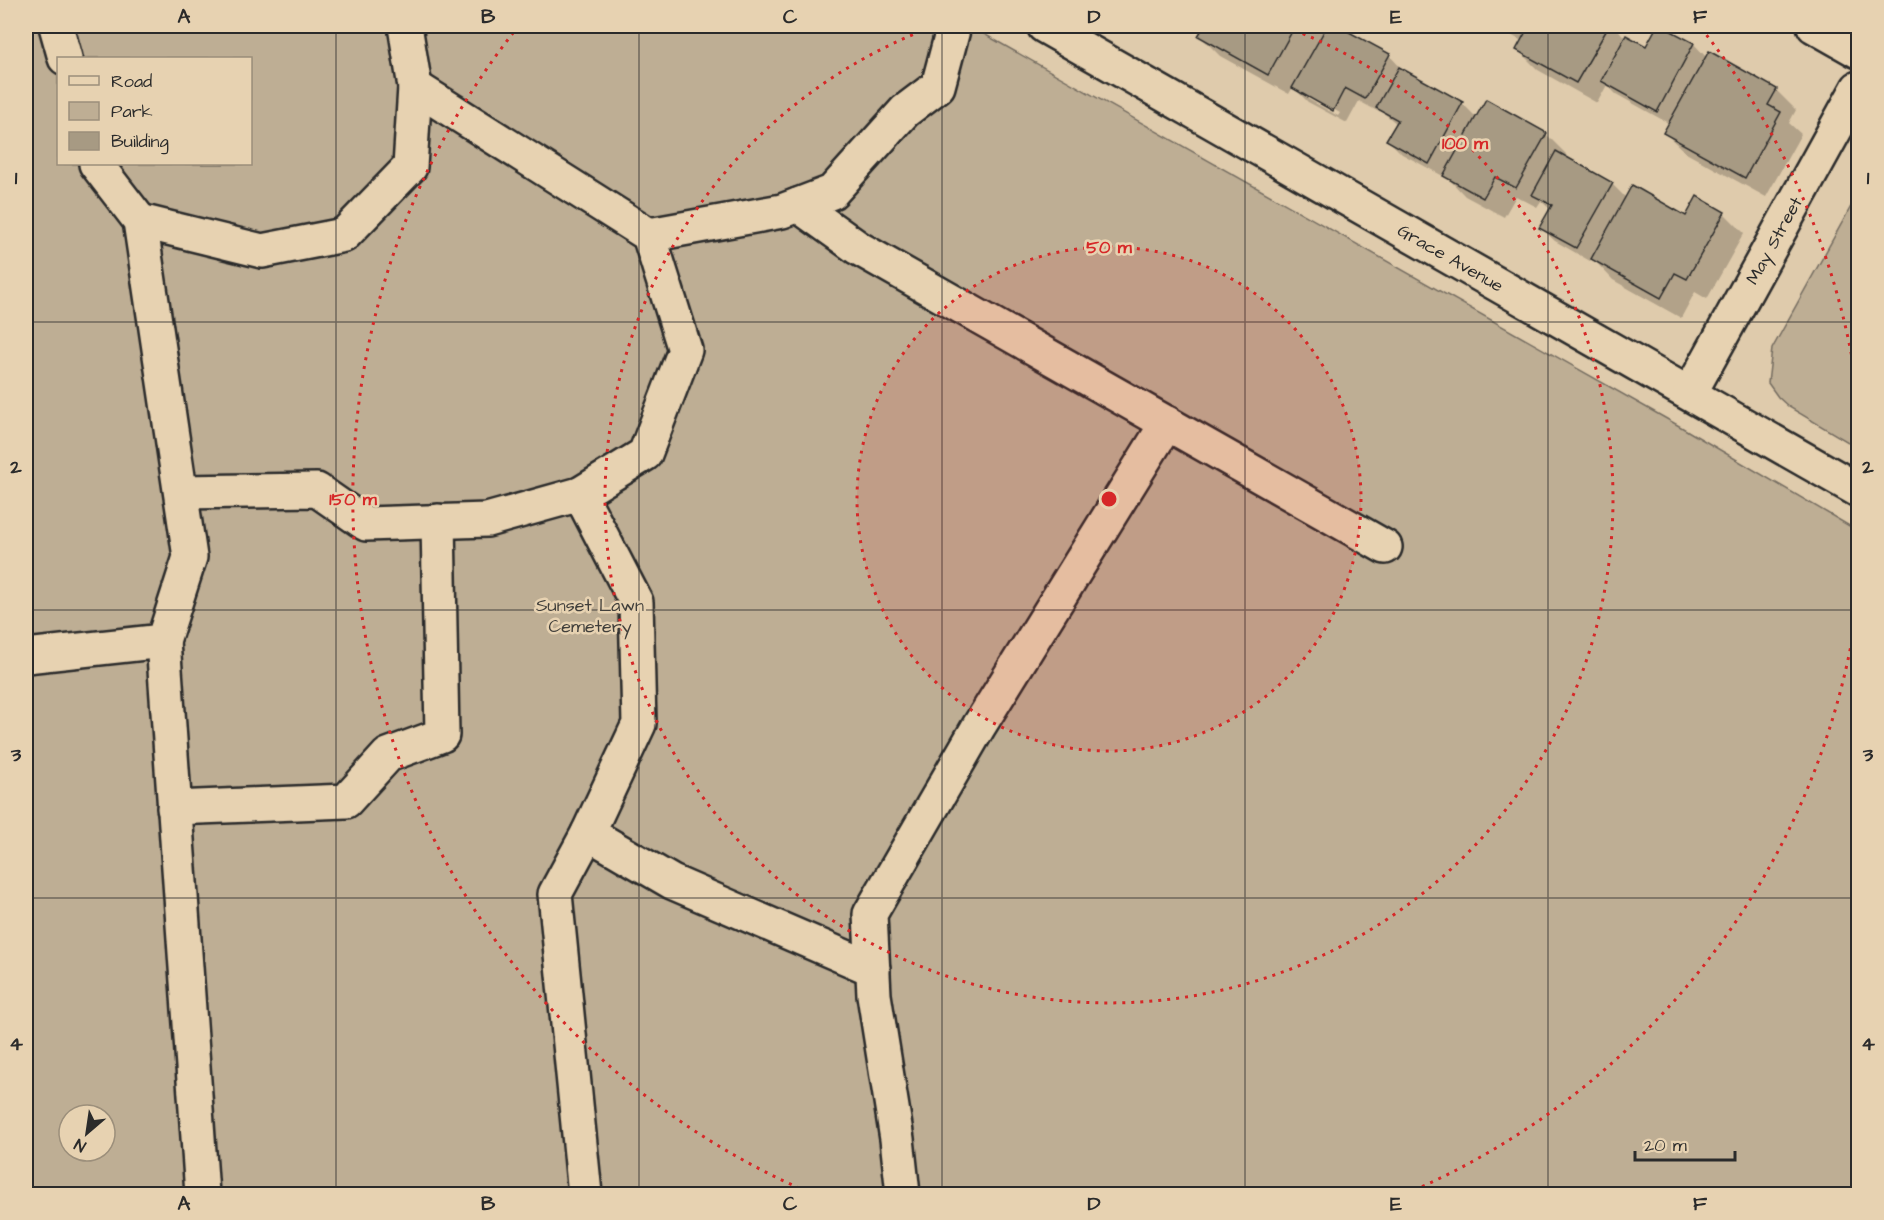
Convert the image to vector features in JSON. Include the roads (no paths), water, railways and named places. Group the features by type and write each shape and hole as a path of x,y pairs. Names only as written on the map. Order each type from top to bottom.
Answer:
{"street":[{"path":"56,26 64,57"},
{"path":"140,221 262,252 344,235 410,167 415,87 405,26"},
{"path":"649,235 782,212 832,192 905,111 938,86 954,26"},
{"name":"Grace Avenue","path":"1044,26 1858,490"},
{"path":"1814,26 1858,51"},
{"path":"180,492 317,490 366,524 487,519 580,494 645,454 685,350 649,235 415,87"},
{"name":"May Street","path":"1690,393 1858,88"},
{"path":"97,165 140,221 190,557 163,641 202,1194"},
{"path":"798,205 858,248 1385,547"},
{"path":"903,1194 897,1139 874,995 870,914 979,726 1167,423"},
{"path":"580,494 636,602 639,724 588,833 555,894 585,1194"},
{"path":"174,808 346,801 388,755 442,735 438,521"},
{"path":"26,656 163,641"},
{"path":"588,833 672,882 873,969"}],"park label":[{"name":"Sunset Lawn Cemetery","path":"590,615"}]}
